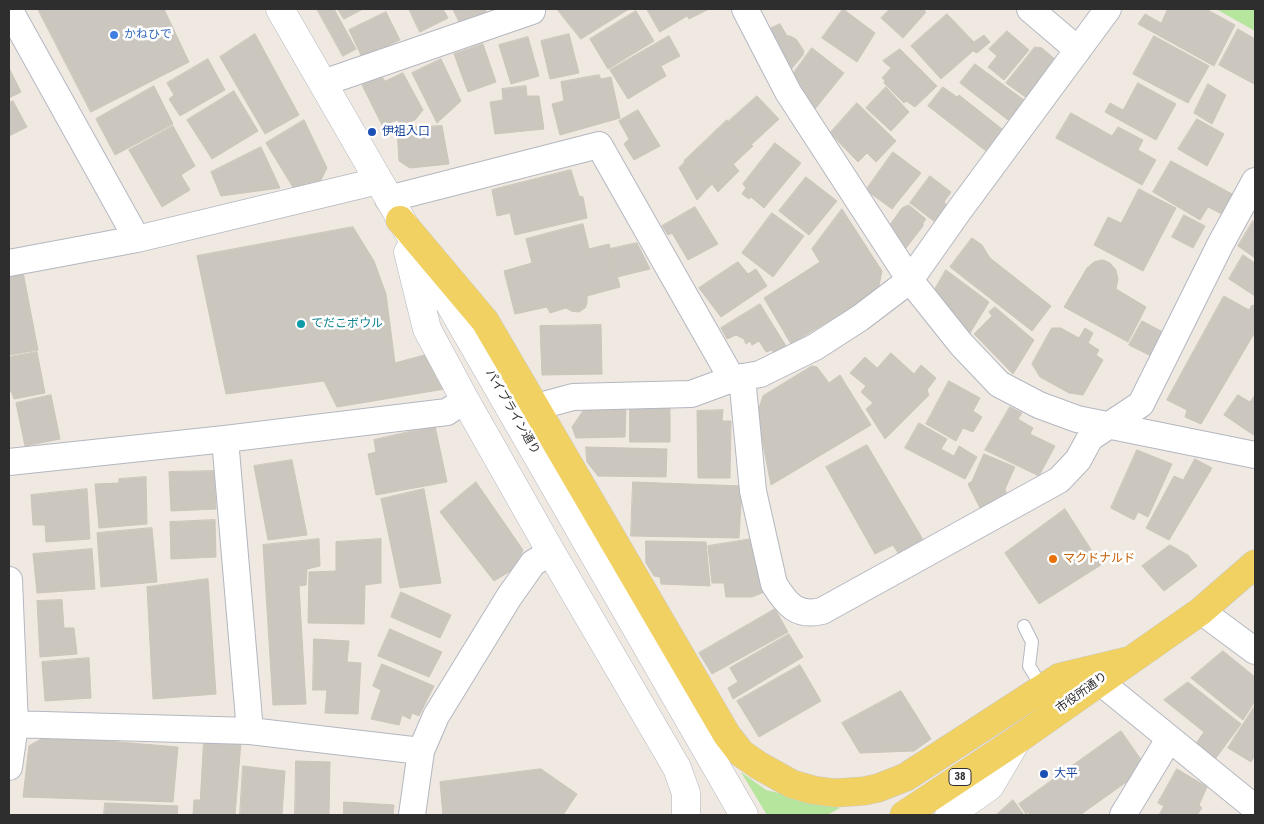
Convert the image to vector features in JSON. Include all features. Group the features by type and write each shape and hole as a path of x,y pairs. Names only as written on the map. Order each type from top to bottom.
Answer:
{"main road":[{"name":"パイプライン通り","path":"280,9 744,815"},
{"path":"389,200 427,329 464,400 550,552 678,768 686,793 686,815"},
{"path":"389,200 485,321 727,735 741,753 758,765 792,784 814,790 835,793 878,788 906,777 1060,678 1127,661"},
{"name":"市役所通り","path":"904,815 1017,740 1127,661 1201,611 1255,564"},
{"path":"949,815 990,786 1017,740"}],"street":[{"path":"9,9 137,239"},
{"path":"1030,9 1078,50"},
{"path":"536,407 573,398 691,394 737,378 760,374 815,347 860,318 910,280 1108,9"},
{"path":"323,84 532,11"},
{"path":"749,11 788,92 910,280 962,344 999,384 1039,405 1077,419 1255,455"},
{"path":"9,263 137,239 389,200 599,145 737,378 754,490 774,584 790,606 800,612 811,614 822,612 1059,480 1078,460 1090,438 1141,404 1221,243 1255,181"},
{"path":"9,462 225,439 447,412 464,400"},
{"path":"225,439 250,731"},
{"path":"412,815 421,751 436,716 509,597 533,564 550,552"},
{"path":"9,580 12,725 9,767"},
{"path":"1201,611 1255,651"},
{"path":"1099,682 1255,808"},
{"path":"12,725 250,731 421,751"},
{"path":"1123,815 1169,739"}],"lane":[{"path":"1024,626 1032,642 1029,666 1059,710"}],"green space":[{"path":"1216,9 1255,9 1255,31"},
{"path":"741,772 766,790 840,808 827,815 767,815"}],"building":[{"name":"かねひで","path":"38,9 164,9 189,62 91,112"},
{"path":"317,9 334,9 356,49 343,56"},
{"path":"338,9 363,9 344,19"},
{"path":"409,9 443,9 448,18 420,32"},
{"path":"453,9 485,9 487,13 461,25"},
{"path":"557,9 629,9 581,39"},
{"path":"647,9 709,9 689,19 687,16 660,32"},
{"path":"843,9 875,33 857,62 822,38"},
{"path":"890,9 923,9 926,12 903,38 881,18"},
{"path":"1168,9 1206,9 1235,25 1214,66 1138,24 1145,14 1161,23"},
{"path":"636,11 654,41 608,69 590,39"},
{"path":"386,12 400,40 362,57 349,30"},
{"path":"947,14 974,42 984,35 990,42 977,53 973,51 941,79 911,46"},
{"path":"780,24 787,36 796,39 804,51 803,55 789,72 765,31"},
{"path":"1238,29 1255,39 1254,84 1219,65"},
{"path":"1007,31 1029,50 1004,80 988,67 997,56 989,49"},
{"path":"255,34 299,115 265,134 220,57"},
{"path":"569,34 579,73 550,79 541,41"},
{"path":"669,36 680,56 661,66 666,76 628,99 610,70"},
{"path":"1154,36 1209,66 1188,103 1133,74"},
{"path":"528,37 539,76 511,84 499,45"},
{"path":"483,44 496,82 468,92 454,54"},
{"path":"1035,47 1042,48 1057,61 1031,101 1006,83"},
{"path":"812,48 844,73 815,109 792,75"},
{"path":"900,49 937,86 915,107 906,101 904,103 884,83 885,80 882,78 891,68 883,61"},
{"path":"208,59 225,90 180,116 169,99 174,95 167,83"},
{"path":"441,59 461,101 437,123 412,73"},
{"path":"975,64 1024,100 1008,120 960,83"},
{"path":"9,68 21,92 9,98"},
{"path":"403,73 423,110 415,120 400,125 398,120 382,125 362,85 381,76 385,81"},
{"path":"599,75 601,79 611,77 620,118 560,135 552,104 564,101 561,82"},
{"path":"1138,83 1176,104 1156,140 1105,112 1110,103 1123,110"},
{"path":"1208,84 1226,95 1212,124 1194,113"},
{"path":"154,86 173,124 115,155 96,119"},
{"path":"526,86 527,96 539,96 544,129 495,134 490,102 503,100 502,89"},
{"path":"886,87 909,112 891,131 866,108"},
{"path":"943,87 957,97 959,95 1002,129 986,151 928,106"},
{"path":"234,91 258,131 212,159 187,120"},
{"path":"757,96 779,119 751,145 729,121"},
{"path":"13,101 27,127 9,136 9,103"},
{"path":"857,103 896,141 876,162 867,153 858,162 830,133"},
{"path":"638,110 660,146 634,160 624,144 629,139 619,121"},
{"path":"1071,113 1112,136 1118,127 1143,140 1138,150 1156,160 1142,185 1056,138"},
{"path":"1197,119 1224,134 1207,166 1178,149"},
{"path":"304,120 327,168 319,184 294,189 266,143"},
{"path":"727,120 753,146 709,187 684,161"},
{"path":"173,126 195,166 181,175 190,190 162,207 129,150"},
{"path":"442,126 449,164 410,168 399,161 397,128"},
{"path":"775,143 801,163 764,208 751,197 749,199 742,194 746,188 743,184"},
{"path":"261,147 280,188 221,196 211,172"},
{"path":"893,152 921,173 892,209 866,190"},
{"path":"1171,161 1234,195 1222,214 1208,207 1200,220 1153,192"},
{"path":"685,162 709,187 697,200 679,168"},
{"path":"733,164 739,171 718,192 712,184"},
{"path":"571,170 579,196 583,197 587,218 515,235 510,213 497,216 492,190"},
{"path":"930,176 951,192 944,202 947,206 935,222 910,203"},
{"path":"806,177 837,201 809,235 779,211"},
{"path":"1139,189 1176,208 1143,271 1094,245 1108,217 1121,223"},
{"path":"909,205 926,219 923,226 906,248 892,238 887,229 902,208"},
{"path":"695,207 718,244 688,260 672,233 668,235 662,226"},
{"path":"842,209 882,271 878,291 791,344 764,298 820,262 812,249"},
{"path":"772,213 804,236 773,277 742,253"},
{"path":"1184,215 1205,226 1193,248 1172,237"},
{"path":"1253,221 1255,222 1255,258 1238,246"},
{"path":"583,224 589,249 609,244 620,287 587,296 585,308 579,312 566,308 550,313 547,307 515,314 504,271 532,263 526,239"},
{"name":"てだこボウル","path":"353,227 374,261 386,294 395,363 428,354 445,389 337,407 324,381 226,394 197,256"},
{"path":"972,238 982,245 990,258 1051,306 1032,331 950,267"},
{"path":"637,243 650,269 617,277 610,249"},
{"path":"1243,255 1255,263 1255,296 1229,279"},
{"path":"1103,260 1110,263 1116,270 1118,279 1116,289 1146,307 1128,342 1064,307 1087,268 1094,262"},
{"path":"738,262 748,274 756,269 767,286 721,317 699,288"},
{"path":"946,270 989,302 970,333 934,291"},
{"path":"23,272 38,350 9,355 9,274"},
{"path":"1224,296 1249,310 1252,305 1255,306 1255,332 1201,424 1185,417 1187,410 1167,400"},
{"path":"760,304 786,346 774,353 772,350 766,352 759,341 752,345 750,341 746,344 744,339 736,335 727,339 721,328"},
{"path":"995,307 1034,340 1013,374 974,334 992,316 989,312"},
{"path":"1142,321 1163,332 1151,356 1129,345"},
{"path":"601,325 602,374 542,375 540,326"},
{"path":"1052,328 1061,328 1079,338 1085,328 1093,333 1088,343 1099,350 1096,355 1103,360 1083,395 1069,393 1040,377 1032,364"},
{"path":"37,352 45,393 14,399 11,391 9,391 9,357"},
{"path":"891,353 914,374 921,365 936,378 927,390 929,395 885,439 866,409 873,403 861,392 866,386 850,373 865,357 877,368"},
{"path":"812,366 817,367 829,383 840,375 871,425 771,485 757,414 763,396"},
{"path":"949,381 980,398 973,411 982,417 973,432 963,428 956,441 926,424"},
{"path":"51,395 60,439 25,446 16,403"},
{"path":"1238,395 1250,402 1255,395 1255,436 1224,415"},
{"path":"626,407 625,437 576,438 572,427 585,408"},
{"path":"1010,407 1022,413 1018,419 1033,428 1030,434 1055,446 1039,476 985,450"},
{"path":"630,408 670,408 670,442 630,442"},
{"path":"723,410 722,421 731,421 730,478 698,478 697,411"},
{"path":"919,423 947,439 941,449 954,456 959,446 977,457 965,479 905,448"},
{"path":"435,426 447,482 376,495 368,454 376,452 374,440"},
{"path":"867,445 925,543 900,556 893,545 875,554 826,467"},
{"path":"586,447 667,449 666,477 598,476 587,462"},
{"path":"1137,450 1172,464 1148,517 1138,512 1134,520 1111,508"},
{"path":"984,454 1015,467 1005,489 1007,495 981,510 968,484 972,481"},
{"path":"1195,459 1212,468 1169,540 1146,528 1174,476 1183,480"},
{"path":"292,460 307,535 268,540 254,466"},
{"path":"214,471 216,509 171,511 169,472"},
{"path":"146,477 147,524 99,528 95,484 119,483 119,479"},
{"path":"476,482 523,550 517,567 494,581 440,512"},
{"path":"633,482 742,486 739,538 631,536"},
{"path":"87,489 90,539 46,542 45,525 33,525 31,495"},
{"path":"424,489 441,583 400,588 381,499"},
{"name":"マクドナルド","path":"1065,509 1101,565 1039,604 1005,553"},
{"path":"215,520 216,557 171,559 170,522"},
{"path":"152,528 157,582 101,587 97,533"},
{"path":"758,538 769,590 752,597 726,597 724,583 712,583 708,546"},
{"path":"319,539 320,566 307,569 306,585 299,586 306,704 273,705 263,545"},
{"path":"381,539 381,583 365,585 364,624 308,623 309,572 336,571 336,542"},
{"path":"646,541 706,542 710,586 661,584 660,577 654,576 646,563"},
{"path":"1170,545 1188,555 1197,566 1164,591 1142,566"},
{"path":"92,549 95,589 37,593 33,554"},
{"path":"208,579 216,694 153,699 147,587"},
{"path":"401,592 451,615 440,638 391,617"},
{"path":"62,600 64,628 74,628 77,654 40,657 37,601"},
{"path":"775,609 788,632 712,674 699,653"},
{"path":"390,629 442,652 429,677 378,656"},
{"path":"789,634 803,657 733,699 728,688 738,682 730,668"},
{"path":"314,639 349,641 347,662 361,663 358,714 325,713 327,690 313,690"},
{"path":"1223,651 1255,677 1255,701 1243,720 1191,678"},
{"path":"89,658 91,698 45,701 42,662"},
{"path":"382,664 434,686 419,716 412,713 410,719 402,715 399,725 371,719 381,690 373,686"},
{"path":"800,665 821,701 759,737 737,701"},
{"path":"1188,682 1241,724 1213,762 1195,745 1204,732 1164,700"},
{"path":"901,691 931,739 914,751 860,753 842,723"},
{"path":"1254,707 1255,755 1251,762 1228,748"},
{"path":"1121,731 1142,761 1132,778 1080,815 1030,815 1028,812 1026,814 1019,804"},
{"path":"47,736 178,747 173,802 23,797 29,746"},
{"path":"204,740 241,742 235,815 193,815 194,800 200,800"},
{"path":"296,761 330,762 329,815 295,815"},
{"path":"243,766 285,771 282,815 240,815"},
{"path":"541,769 577,794 563,815 443,815 440,782"},
{"path":"1177,769 1207,787 1199,805 1202,808 1197,815 1159,815 1164,806 1158,803"},
{"path":"1013,800 1024,815 996,815"},
{"path":"344,802 394,805 393,815 344,815"},
{"path":"105,803 178,806 177,815 104,815"}],"place":[{"name":"かねひで","path":"114,35"},
{"name":"伊祖入口","path":"372,132"},
{"name":"てだこボウル","path":"301,324"},
{"name":"マクドナルド","path":"1053,559"},
{"name":"大平","path":"1044,774"}]}
